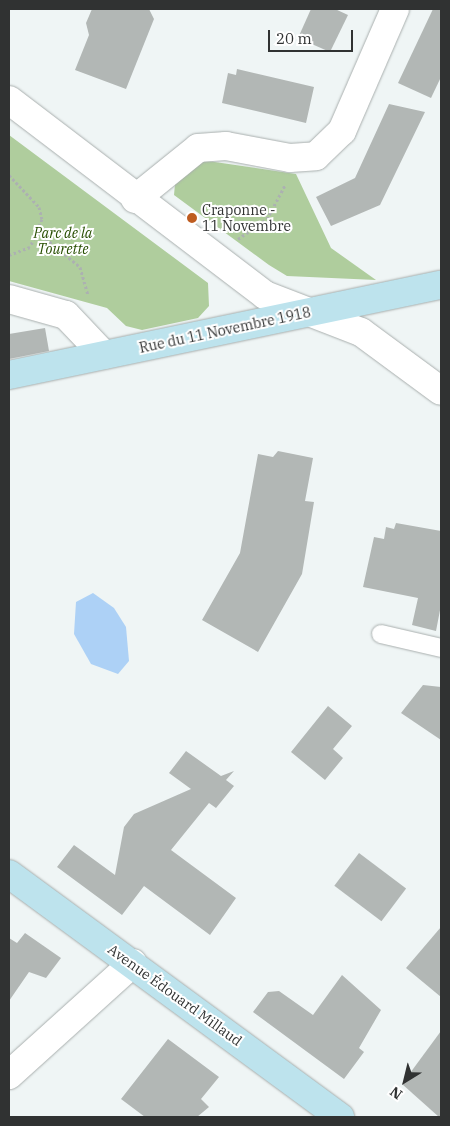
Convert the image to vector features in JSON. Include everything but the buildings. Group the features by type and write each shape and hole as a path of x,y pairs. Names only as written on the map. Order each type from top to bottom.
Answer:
{"main road":[{"name":"Rue du 11 Novembre 1918","path":"9,375 441,285"},
{"name":"Avenue Édouard Millaud","path":"9,874 133,963 340,1117"}],"street":[{"path":"135,199 198,148 226,146 290,158 316,156 342,131 396,9"},
{"path":"9,100 135,199 265,295 360,332 441,391"},
{"path":"9,299 66,315 104,355"},
{"path":"9,1075 133,963"}],"lane":[{"path":"381,634 441,648"}],"path":[{"path":"220,263 236,240 267,219 282,194 290,158"},
{"path":"9,175 21,183 39,207 42,219 30,247 9,256"},
{"path":"38,232 80,267 92,308 77,327"}],"green space":[{"name":"Parc de la Tourette","path":"9,135 208,283 209,306 198,318 142,330 126,326 107,308 9,281"},
{"path":"201,160 296,174 331,248 376,280 287,276 269,265 174,195 175,184"}],"water":[{"path":"93,593 114,608 126,627 129,661 118,674 91,664 74,634 76,602"}],"place":[{"name":"Craponne - 11 Novembre","path":"192,218"}]}
